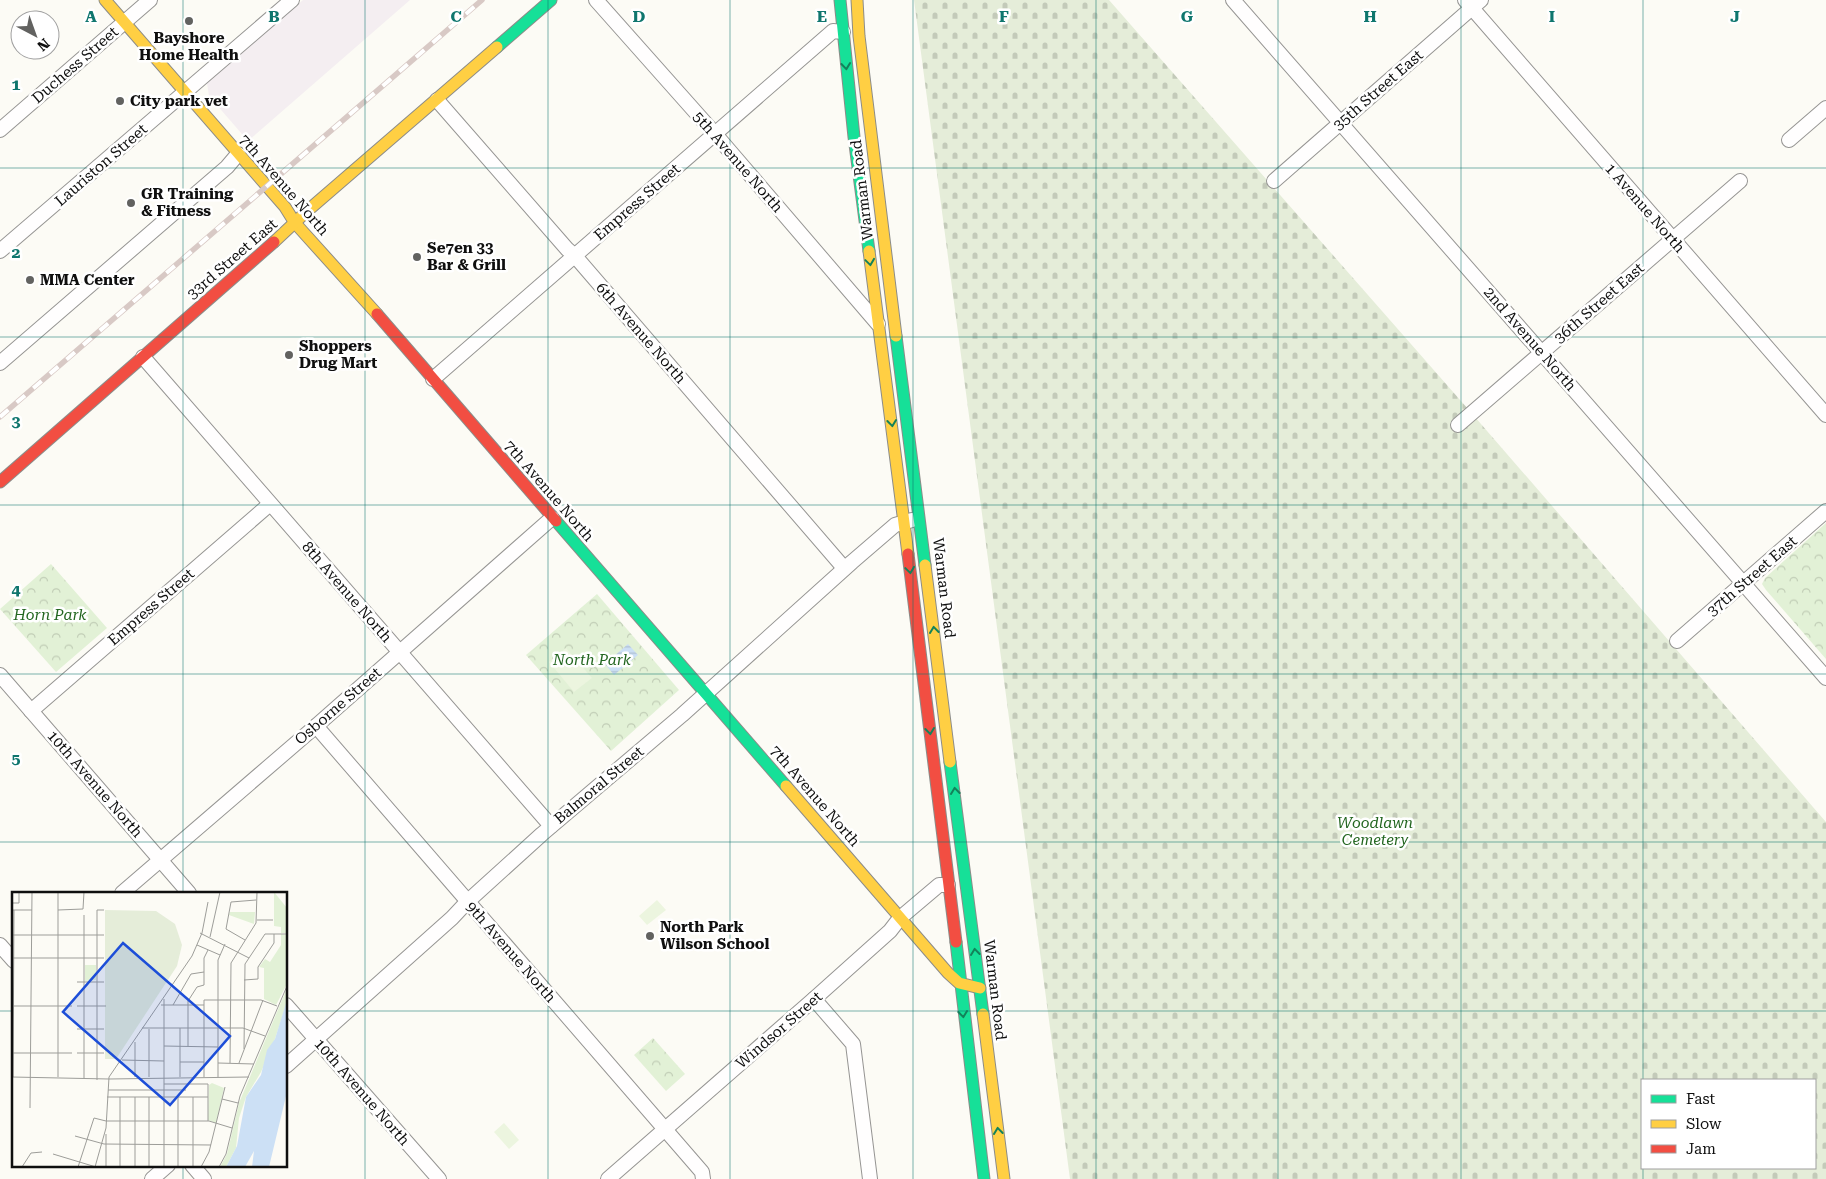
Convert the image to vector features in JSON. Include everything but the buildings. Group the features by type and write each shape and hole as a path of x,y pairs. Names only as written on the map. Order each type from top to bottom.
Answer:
{"main road":[{"name":"7th Avenue North","path":"105,0 285,207 295,223 433,378 552,518 948,973 960,983 980,988"},
{"name":"33rd Street East","path":"0,482 551,0"},
{"name":"Warman Road","path":"840,0 842,32 984,1179"},
{"name":"Warman Road","path":"857,0 859,36 883,237 1004,1179"}],"street":[{"name":"Duchess Street","path":"0,130 150,0"},
{"name":"Lauriston Street","path":"0,252 292,0"},
{"name":"5th Avenue North","path":"596,0 715,134 879,325"},
{"name":"2nd Avenue North","path":"1233,0 1826,678"},
{"name":"35th Street East","path":"1274,181 1473,3"},
{"name":"1 Avenue North","path":"1473,3 1672,240 1826,415"},
{"name":"Empress Street","path":"433,378 832,32 842,32"},
{"name":"6th Avenue North","path":"436,100 575,256 844,568"},
{"path":"1789,140 1826,108"},
{"path":"0,363 227,167 238,154"},
{"name":"36th Street East","path":"1458,425 1740,181"},
{"name":"8th Avenue North","path":"143,356 551,826"},
{"name":"Empress Street","path":"31,711 270,504"},
{"name":"37th Street East","path":"1677,641 1826,511"},
{"name":"Osborne Street","path":"123,892 316,726 552,518"},
{"name":"Balmoral Street","path":"288,1064 452,918 467,902 551,826 705,693 844,568 895,526 920,519"},
{"name":"10th Avenue North","path":"0,675 188,892"},
{"name":"9th Avenue North","path":"316,726 702,1172 703,1179"},
{"name":"Windsor Street","path":"608,1179 814,999 939,884 948,885"},
{"path":"0,946 12,959"},
{"path":"814,999 853,1044 870,1179"},
{"name":"10th Avenue North","path":"288,1007 439,1179"},
{"path":"152,1179 167,1166"},
{"path":"193,1166 204,1179"}],"shaded area":[{"path":"303,0 410,0 248,141 209,96 207,83"}],"green space":[{"name":"Woodlawn Cemetery","path":"914,0 1109,0 1468,409 1826,822 1826,1179 1070,1179"},
{"path":"1826,523 1826,659 1762,584 1765,578"},
{"name":"Horn Park","path":"51,564 107,628 56,672 0,609"},
{"name":"North Park","path":"597,594 679,690 611,751 526,655"},
{"path":"566,648 592,678 574,692 549,662"},
{"path":"657,900 666,910 647,925 639,916"},
{"path":"653,1038 685,1074 666,1091 634,1055"},
{"path":"504,1123 519,1140 509,1149 494,1132"}],"water":[{"path":"628,644 638,655 614,675 605,664"}],"railway":[{"path":"0,417 482,0"}],"traffic: fast":[{"path":"497,47 551,0"},
{"path":"840,0 854,137 869,251"},
{"path":"896,336 925,565"},
{"path":"556,521 786,786"},
{"path":"950,762 983,1014"},
{"path":"956,942 984,1179"}],"traffic: slow":[{"path":"105,0 285,207 295,223 377,314"},
{"path":"857,0 859,36 896,336"},
{"path":"274,242 306,212 497,47"},
{"path":"869,251 908,554"},
{"path":"925,565 950,762"},
{"path":"786,786 948,973 959,983 980,988"},
{"path":"983,1014 1004,1179"}],"traffic: jam":[{"path":"0,482 274,242"},
{"path":"377,314 556,521"},
{"path":"908,554 956,942"}],"place":[{"name":"Bayshore Home Health","path":"189,21"},
{"name":"City park vet","path":"120,101"},
{"name":"GR Training & Fitness","path":"131,203"},
{"name":"Se7en 33 Bar & Grill","path":"417,257"},
{"name":"MMA Center","path":"30,280"},
{"name":"Shoppers Drug Mart","path":"289,355"},
{"name":"North Park Wilson School","path":"650,936"}]}
